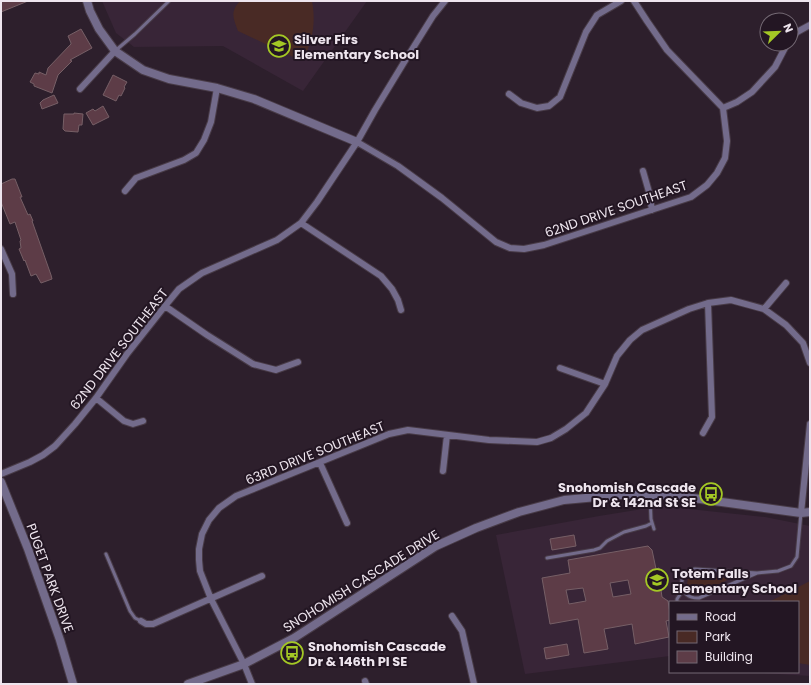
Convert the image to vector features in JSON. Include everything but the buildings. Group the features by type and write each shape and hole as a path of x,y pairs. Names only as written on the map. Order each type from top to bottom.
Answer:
{"street":[{"path":"87,1 99,29 115,50 143,70 169,79 217,88 254,99 357,142"},
{"name":"62ND DRIVE SOUTHEAST","path":"1,474 30,462 55,446 96,398 127,354 179,289 202,273 277,240 301,222 318,202 357,142 433,16 445,1"},
{"path":"509,94 521,104 537,108 550,106 555,102 560,97 586,32 596,15 621,1"},
{"path":"634,1 667,50 723,108 737,102 752,92 775,67 783,52"},
{"path":"799,31 810,25"},
{"path":"80,89 115,50"},
{"path":"125,191 136,178 184,160 196,153 204,140 211,122 217,88"},
{"name":"62ND DRIVE SOUTHEAST","path":"357,142 398,166 442,198 496,242 510,248 524,249 544,246 691,197 707,185 717,173 726,158 727,141 723,108"},
{"path":"643,171 652,210"},
{"path":"301,222 381,276 392,289 401,310"},
{"path":"1,249 12,274 13,294"},
{"path":"764,308 786,283"},
{"name":"63RD DRIVE SOUTHEAST","path":"252,684 244,664 212,599 200,571 198,560 202,534 209,520 219,508 236,496 389,434 408,430 489,440 537,442 551,438 566,429 586,413 605,384 617,356 630,340 642,330 689,309 708,303 731,300 764,308 786,325 803,343 810,363"},
{"path":"703,432 712,417 708,303"},
{"path":"165,306 207,335 254,364 276,370 298,362"},
{"path":"560,368 605,384"},
{"path":"96,398 124,421 133,424 143,421"},
{"path":"801,513 810,424"},
{"path":"443,471 447,435"},
{"path":"320,463 347,523"},
{"name":"PUGET PARK DRIVE","path":"1,482 28,549 60,640 73,684"},
{"name":"SNOHOMISH CASCADE DRIVE","path":"188,684 244,664 294,638 436,546 476,528 519,512 564,500 619,495 650,495 671,496 801,513 810,512"},
{"path":"141,621 146,624 153,624 262,576"},
{"path":"452,616 462,631 474,684"}],"lane":[{"path":"115,50 135,34 169,1"},
{"path":"650,495 650,519 654,529"},
{"path":"757,573 693,600 687,596 682,585 685,574 695,569 757,573 778,571 791,566 797,557 801,513"},
{"path":"547,558 594,550 600,548 607,541 624,532 652,524"},
{"path":"106,554 130,611 135,618 141,621"},
{"path":"677,601 683,590"}],"shaded area":[{"name":"Silver Firs Elementary School","path":"102,1 367,1 303,91 223,46 134,47 116,33"},
{"name":"Totem Falls Elementary School","path":"661,506 765,517 810,526 810,676 760,673 799,673 799,601 669,601 669,656 525,674 496,535"}],"green space":[{"path":"240,1 312,1 314,17 313,32 309,47 302,61 238,31 233,15 235,8"},
{"path":"695,575 730,579 696,594 689,591 687,584 688,579"},
{"path":"810,581 810,665 799,663 799,601 771,601"}],"place":[{"name":"Silver Firs Elementary School","path":"279,46"},
{"name":"Snohomish Cascade Dr & 142nd St SE","path":"711,494"},
{"name":"Totem Falls Elementary School","path":"657,580"},
{"name":"Snohomish Cascade Dr & 146th Pl SE","path":"292,653"}]}
